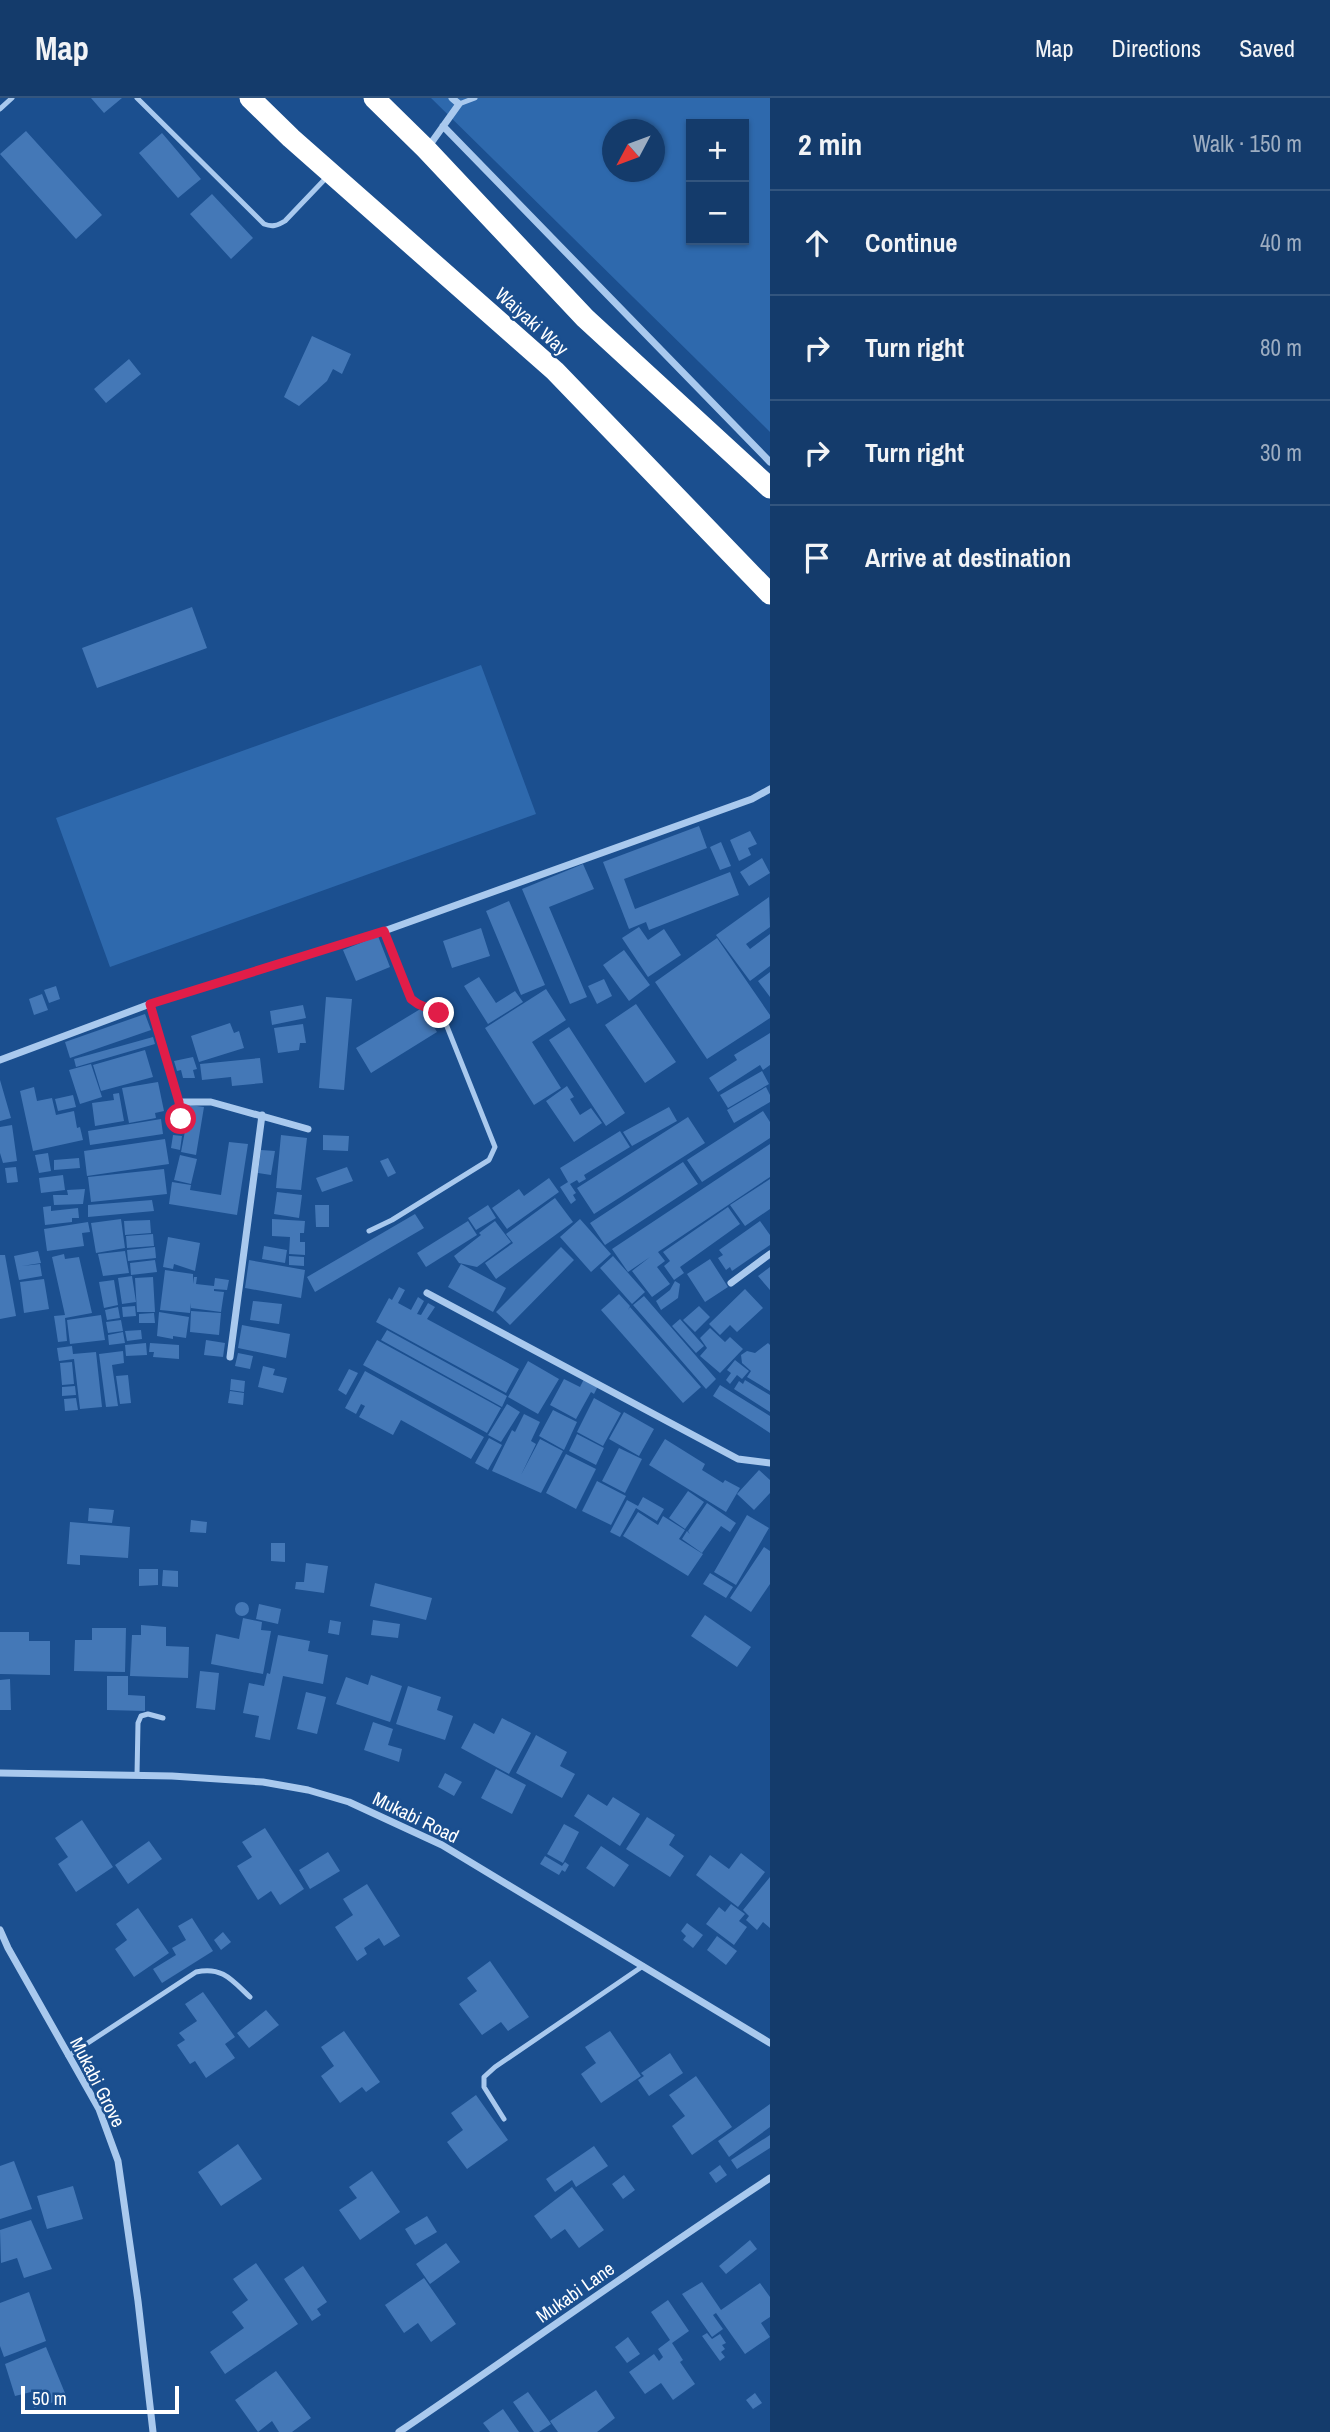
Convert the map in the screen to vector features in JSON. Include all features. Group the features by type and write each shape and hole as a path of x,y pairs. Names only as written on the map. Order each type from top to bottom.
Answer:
{"highway":[{"name":"Waiyaki Way","path":"250,98 555,371 770,594"},
{"name":"Waiyaki Way","path":"374,98 585,317 770,488"}],"street":[{"path":"426,149 459,104 452,98"},
{"path":"443,126 770,461"},
{"path":"0,1060 150,1004 384,931 752,799 770,789"},
{"path":"150,1004 179,1102 181,1119"},
{"path":"179,1102 211,1102 308,1129"},
{"path":"230,1357 262,1115"},
{"path":"731,1283 770,1254"},
{"path":"427,1293 738,1459 770,1463"},
{"name":"Mukabi Road","path":"0,1773 138,1775 263,1782 308,1790 349,1802 442,1845 770,2043"},
{"name":"Mukabi Grove","path":"0,1930 99,2109 118,2161 153,2432"},
{"name":"Mukabi Lane","path":"399,2432 526,2347 681,2236 770,2178"}],"lane":[{"path":"0,108 12,98"},
{"path":"138,98 259,219 270,226 278,226 291,216 331,173"},
{"path":"459,104 475,98"},
{"path":"369,1231 392,1220 488,1160 495,1147 444,1019 439,1013 411,999 384,931"},
{"path":"138,1775 138,1723 141,1716 148,1714 163,1718"},
{"path":"504,2119 484,2087 484,2077 643,1966"},
{"path":"68,2056 196,1972 210,1969 228,1976 250,1997"}],"shaded area":[{"path":"431,98 770,98 770,432"},
{"path":"481,665 536,814 110,967 56,818"}],"building":[{"path":"91,98 122,98 104,113"},
{"path":"26,131 102,215 76,239 0,154"},
{"path":"162,133 201,179 178,198 139,153"},
{"path":"212,194 253,238 231,259 190,214"},
{"path":"312,336 351,354 342,374 333,369 327,381 299,406 284,397"},
{"path":"129,359 141,374 106,403 94,389"},
{"path":"192,607 207,648 97,688 82,648"},
{"path":"699,826 707,848 624,879 635,909 730,872 739,895 649,930 646,922 629,929 603,862"},
{"path":"750,831 757,844 748,848 751,855 739,861 730,840"},
{"path":"721,842 731,866 720,870 710,847"},
{"path":"762,858 770,873 749,886 740,872"},
{"path":"583,864 594,889 549,907 587,997 570,1004 522,889"},
{"path":"769,897 770,927 746,944 750,949 770,934 770,966 750,981 716,935"},
{"path":"509,901 545,985 521,995 486,911"},
{"path":"639,927 648,940 664,929 681,955 648,977 622,938"},
{"path":"481,928 490,956 452,968 443,941"},
{"path":"378,936 390,967 356,981 343,950"},
{"path":"717,938 770,1018 707,1059 655,982"},
{"path":"624,950 650,985 629,1001 603,965"},
{"path":"770,972 770,997 758,981"},
{"path":"479,977 496,1003 515,991 523,1002 488,1024 464,986"},
{"path":"604,979 612,996 597,1004 588,986"},
{"path":"56,986 60,999 49,1003 44,990"},
{"path":"546,989 566,1020 532,1042 561,1088 534,1105 485,1028"},
{"path":"42,994 48,1010 34,1015 29,999"},
{"path":"326,997 352,999 344,1090 319,1088"},
{"path":"636,1004 676,1062 645,1083 605,1025"},
{"path":"303,1005 306,1018 272,1025 270,1011"},
{"path":"422,1008 437,1032 371,1073 356,1048"},
{"path":"145,1014 151,1030 70,1058 65,1042"},
{"path":"230,1023 234,1033 239,1031 244,1048 199,1062 191,1036"},
{"path":"303,1024 306,1043 300,1043 299,1050 278,1053 274,1028"},
{"path":"569,1027 625,1113 606,1126 549,1040"},
{"path":"770,1033 770,1065 763,1070 760,1065 718,1092 709,1078 737,1060 734,1055"},
{"path":"153,1037 155,1044 76,1067 74,1059"},
{"path":"145,1050 153,1077 101,1091 93,1065"},
{"path":"193,1057 197,1069 193,1070 195,1078 183,1078 174,1061"},
{"path":"260,1058 263,1083 232,1086 231,1077 202,1080 200,1064"},
{"path":"91,1064 102,1097 80,1104 69,1070"},
{"path":"762,1071 769,1084 728,1108 720,1095"},
{"path":"0,1080 11,1118 0,1121"},
{"path":"158,1082 164,1111 155,1113 156,1118 129,1123 122,1088"},
{"path":"567,1086 574,1097 570,1099 580,1115 591,1108 602,1123 574,1142 546,1101"},
{"path":"34,1087 37,1101 52,1098 56,1115 74,1111 77,1128 80,1127 83,1140 33,1151 20,1091"},
{"path":"766,1087 770,1102 734,1123 727,1110"},
{"path":"119,1093 124,1121 95,1126 92,1103 114,1100 113,1094"},
{"path":"73,1095 76,1107 58,1111 55,1099"},
{"path":"190,1105 204,1107 196,1155 181,1152"},
{"path":"669,1107 677,1121 632,1146 623,1132"},
{"path":"763,1111 770,1122 770,1138 702,1182 687,1160"},
{"path":"688,1117 705,1143 594,1214 577,1188"},
{"path":"161,1119 163,1134 90,1145 88,1131"},
{"path":"12,1125 17,1161 3,1163 0,1153 0,1127"},
{"path":"620,1131 630,1147 584,1175 586,1179 570,1184 576,1193 573,1195 576,1200 571,1204 560,1187 568,1182 560,1168"},
{"path":"173,1135 182,1136 180,1150 171,1148"},
{"path":"281,1135 307,1138 301,1190 276,1188"},
{"path":"323,1135 349,1136 348,1151 323,1150"},
{"path":"165,1139 169,1164 87,1176 84,1151"},
{"path":"229,1142 248,1144 237,1215 169,1204 172,1182 191,1185 190,1190 221,1195"},
{"path":"770,1144 770,1177 658,1252 665,1261 657,1267 670,1284 652,1297 632,1271 650,1257 628,1272 612,1249"},
{"path":"261,1150 275,1151 271,1175 258,1173"},
{"path":"48,1153 51,1171 39,1173 35,1155"},
{"path":"180,1155 197,1159 191,1184 174,1180"},
{"path":"79,1158 80,1168 54,1170 54,1160"},
{"path":"388,1158 396,1173 388,1177 380,1161"},
{"path":"683,1162 698,1184 605,1245 590,1223"},
{"path":"16,1167 18,1182 7,1183 5,1168"},
{"path":"347,1167 353,1181 322,1192 316,1178"},
{"path":"164,1169 167,1194 91,1202 88,1177"},
{"path":"63,1175 65,1190 41,1193 39,1178"},
{"path":"549,1178 559,1192 507,1229 492,1208 519,1189 524,1196"},
{"path":"770,1179 770,1209 745,1226 730,1205"},
{"path":"85,1189 83,1204 54,1205 53,1195 68,1195 67,1190"},
{"path":"277,1192 302,1195 299,1218 274,1214"},
{"path":"555,1198 573,1222 496,1279 485,1263 513,1243 506,1234"},
{"path":"152,1200 154,1211 88,1217 88,1205"},
{"path":"315,1205 329,1205 329,1227 316,1227"},
{"path":"488,1205 496,1218 476,1230 468,1218"},
{"path":"51,1206 51,1211 78,1208 79,1218 72,1218 72,1222 45,1225 43,1207"},
{"path":"728,1207 740,1224 680,1267 684,1273 674,1280 664,1266 670,1261 663,1252"},
{"path":"415,1214 424,1228 315,1292 307,1277"},
{"path":"121,1219 125,1248 96,1253 91,1223"},
{"path":"272,1219 305,1221 300,1242 305,1242 305,1255 289,1254 290,1237 272,1236"},
{"path":"580,1219 611,1254 591,1272 560,1237"},
{"path":"150,1220 151,1233 125,1235 124,1221"},
{"path":"468,1221 477,1235 426,1267 417,1253"},
{"path":"495,1221 511,1242 477,1267 459,1263 454,1256"},
{"path":"760,1221 770,1235 770,1245 732,1271 730,1267 726,1270 718,1258 723,1255 719,1250"},
{"path":"88,1222 90,1232 82,1233 84,1246 47,1251 44,1229"},
{"path":"153,1234 154,1246 127,1248 126,1236"},
{"path":"168,1237 200,1243 195,1271 174,1264 173,1269 163,1267"},
{"path":"264,1246 287,1250 285,1263 262,1259"},
{"path":"155,1247 156,1258 128,1261 127,1250"},
{"path":"561,1247 574,1260 510,1325 496,1312"},
{"path":"38,1251 41,1263 22,1266 40,1264 42,1276 19,1280 14,1256"},
{"path":"125,1251 129,1273 103,1276 98,1254"},
{"path":"64,1254 65,1259 79,1257 92,1313 65,1318 67,1341 58,1342 54,1316 65,1315 52,1257"},
{"path":"0,1255 5,1255 16,1316 0,1319"},
{"path":"289,1256 304,1257 304,1266 289,1265"},
{"path":"613,1256 645,1292 632,1304 600,1268"},
{"path":"710,1259 728,1287 705,1302 687,1274"},
{"path":"155,1260 157,1272 131,1275 130,1263"},
{"path":"249,1260 305,1270 301,1298 245,1288"},
{"path":"461,1264 506,1288 493,1312 448,1287"},
{"path":"770,1267 770,1290 758,1276"},
{"path":"165,1270 193,1274 193,1284 194,1277 197,1277 196,1284 214,1286 215,1278 229,1280 227,1290 214,1289 224,1292 221,1312 191,1308 191,1303 190,1313 160,1310"},
{"path":"132,1276 136,1302 122,1304 118,1278"},
{"path":"153,1277 155,1312 137,1312 135,1278"},
{"path":"44,1279 49,1309 24,1313 20,1282"},
{"path":"114,1280 118,1305 104,1308 99,1282"},
{"path":"675,1281 680,1284 678,1298 661,1310 656,1301 670,1290"},
{"path":"399,1287 405,1290 398,1303 411,1310 418,1297 424,1301 417,1314 421,1315 428,1303 435,1307 427,1319 519,1369 506,1393 376,1322 389,1298 392,1300"},
{"path":"745,1289 763,1308 737,1332 730,1325 720,1335 709,1324"},
{"path":"619,1294 630,1306 628,1310 630,1307 701,1387 683,1403 601,1310"},
{"path":"644,1296 716,1379 706,1389 633,1305"},
{"path":"253,1301 282,1304 279,1324 250,1320"},
{"path":"135,1306 136,1316 123,1317 122,1307"},
{"path":"699,1306 710,1317 695,1332 683,1320"},
{"path":"118,1307 120,1318 107,1320 105,1310"},
{"path":"191,1311 221,1313 219,1335 190,1332"},
{"path":"159,1312 189,1317 186,1338 157,1336"},
{"path":"154,1313 155,1323 139,1323 139,1314"},
{"path":"101,1315 105,1340 70,1344 67,1320"},
{"path":"680,1319 704,1346 696,1353 672,1326"},
{"path":"121,1320 123,1331 108,1333 106,1322"},
{"path":"242,1325 290,1334 286,1358 238,1348"},
{"path":"710,1328 725,1342 730,1337 743,1349 720,1373 700,1356 707,1348 700,1338"},
{"path":"141,1330 142,1339 127,1341 125,1331"},
{"path":"387,1330 507,1396 502,1407 381,1340"},
{"path":"123,1332 125,1343 109,1345 108,1335"},
{"path":"206,1340 225,1343 223,1357 204,1355"},
{"path":"377,1340 501,1408 487,1433 363,1365"},
{"path":"146,1343 147,1355 126,1356 125,1345"},
{"path":"150,1343 179,1345 179,1359 153,1357 154,1352 149,1352"},
{"path":"768,1343 770,1391 747,1377 751,1371 742,1363 741,1355 747,1351 755,1353"},
{"path":"72,1346 73,1354 96,1352 102,1407 80,1409 74,1359 59,1361 57,1348"},
{"path":"123,1351 124,1363 112,1365 118,1406 106,1407 99,1354"},
{"path":"238,1353 253,1356 250,1369 235,1366"},
{"path":"735,1360 749,1371 742,1379 737,1375 730,1384 726,1380 731,1373 727,1370"},
{"path":"528,1361 559,1379 538,1414 508,1397"},
{"path":"72,1362 74,1384 62,1385 60,1363"},
{"path":"263,1366 275,1369 273,1375 287,1378 283,1393 258,1387"},
{"path":"349,1369 358,1373 346,1395 338,1390"},
{"path":"365,1371 484,1437 471,1459 401,1420 393,1435 359,1417 365,1406 361,1404 356,1414 345,1408"},
{"path":"128,1375 131,1403 120,1404 116,1376"},
{"path":"231,1379 245,1381 244,1392 230,1390"},
{"path":"564,1379 580,1387 584,1379 598,1386 594,1394 591,1392 576,1419 550,1405"},
{"path":"745,1380 770,1395 770,1412 734,1389 739,1381 743,1384"},
{"path":"720,1385 770,1416 770,1433 713,1396"},
{"path":"75,1386 76,1395 62,1396 62,1387"},
{"path":"230,1391 244,1393 243,1405 228,1403"},
{"path":"76,1398 78,1410 65,1411 64,1399"},
{"path":"594,1398 621,1413 603,1446 577,1432"},
{"path":"507,1404 520,1412 501,1442 488,1435"},
{"path":"553,1410 577,1422 564,1450 539,1436"},
{"path":"624,1412 654,1429 639,1456 609,1439"},
{"path":"524,1414 540,1422 531,1441 536,1444 521,1475 540,1439 563,1451 541,1493 492,1471 512,1430 515,1432"},
{"path":"577,1434 604,1448 596,1465 569,1451"},
{"path":"489,1438 502,1445 488,1470 475,1463"},
{"path":"665,1439 705,1464 702,1470 723,1483 725,1480 740,1488 726,1512 649,1465"},
{"path":"619,1448 642,1459 625,1493 602,1481"},
{"path":"566,1454 596,1469 576,1509 546,1493"},
{"path":"759,1470 770,1480 770,1493 754,1510 737,1494"},
{"path":"597,1481 626,1496 611,1525 582,1511"},
{"path":"688,1491 704,1502 685,1529 669,1518"},
{"path":"643,1497 664,1509 657,1521 636,1508 620,1537 610,1532 627,1500 638,1506"},
{"path":"707,1503 736,1523 730,1532 721,1526 702,1553 682,1539 687,1531 690,1534 688,1531"},
{"path":"89,1508 114,1510 112,1523 88,1521"},
{"path":"638,1512 658,1525 663,1516 685,1530 679,1539 703,1554 688,1576 623,1536"},
{"path":"747,1515 769,1528 736,1585 714,1572"},
{"path":"191,1520 207,1522 206,1533 190,1532"},
{"path":"70,1522 130,1527 128,1558 80,1555 80,1565 67,1564"},
{"path":"271,1543 285,1543 285,1562 271,1561"},
{"path":"764,1547 770,1551 770,1584 751,1612 730,1598"},
{"path":"306,1563 328,1566 324,1593 295,1589 296,1582 304,1582"},
{"path":"139,1569 158,1569 158,1585 139,1586"},
{"path":"163,1570 178,1571 178,1587 162,1586"},
{"path":"710,1573 733,1587 726,1598 703,1584"},
{"path":"375,1583 432,1598 426,1620 370,1606"},
{"path":"242,1602 247,1604 247,1614 242,1616 237,1614 235,1609 237,1604"},
{"path":"259,1604 281,1609 278,1624 256,1619"},
{"path":"705,1615 751,1647 737,1667 691,1636"},
{"path":"243,1618 262,1622 261,1630 271,1631 263,1674 211,1664 216,1634 239,1639"},
{"path":"330,1620 341,1622 339,1635 328,1633"},
{"path":"373,1620 400,1624 398,1638 371,1635"},
{"path":"141,1625 166,1627 166,1646 189,1647 188,1678 130,1676 132,1635 141,1635"},
{"path":"92,1628 126,1628 125,1672 74,1671 75,1640 92,1640"},
{"path":"0,1632 29,1632 29,1641 50,1641 50,1675 0,1674"},
{"path":"278,1635 310,1641 308,1651 328,1655 323,1684 283,1676 270,1740 255,1737 259,1716 243,1713 249,1683 264,1686 267,1673 270,1674"},
{"path":"200,1671 219,1673 215,1710 196,1708"},
{"path":"371,1675 402,1686 390,1722 336,1704 346,1677 368,1685"},
{"path":"107,1676 128,1676 128,1695 145,1696 145,1711 107,1710"},
{"path":"10,1679 11,1710 0,1710 0,1680"},
{"path":"408,1686 441,1697 437,1710 453,1716 445,1740 396,1724"},
{"path":"306,1692 326,1697 317,1734 297,1729"},
{"path":"502,1718 531,1733 509,1774 461,1748 474,1723 494,1734"},
{"path":"373,1722 393,1729 388,1745 402,1749 399,1762 364,1750"},
{"path":"536,1735 567,1752 560,1766 575,1774 562,1798 516,1773"},
{"path":"496,1769 526,1785 512,1814 481,1798"},
{"path":"445,1773 462,1782 454,1796 438,1787"},
{"path":"588,1794 607,1806 613,1797 640,1814 620,1846 574,1816"},
{"path":"647,1817 675,1835 669,1845 684,1856 670,1877 626,1849"},
{"path":"82,1820 113,1867 76,1892 58,1864 68,1857 55,1838"},
{"path":"564,1824 579,1832 563,1863 547,1854"},
{"path":"265,1828 304,1889 280,1905 271,1891 258,1900 237,1866 252,1857 242,1842"},
{"path":"149,1841 162,1859 128,1884 115,1865"},
{"path":"601,1846 629,1865 614,1887 586,1868"},
{"path":"328,1852 340,1871 310,1889 299,1870"},
{"path":"741,1853 765,1872 738,1907 696,1875 710,1855 729,1869"},
{"path":"545,1856 562,1866 565,1862 569,1865 565,1872 562,1870 559,1875 540,1864"},
{"path":"770,1877 770,1928 763,1922 757,1930 746,1920 749,1916 743,1910"},
{"path":"367,1884 400,1936 384,1946 379,1938 364,1948 367,1954 357,1961 335,1927 353,1915 343,1899"},
{"path":"731,1904 745,1914 739,1921 747,1927 734,1945 706,1924 719,1907 725,1912"},
{"path":"138,1908 169,1953 134,1977 115,1949 127,1940 116,1924"},
{"path":"192,1918 213,1951 162,1983 153,1969 176,1955 172,1948 186,1940 178,1926"},
{"path":"687,1923 703,1935 693,1948 683,1940 686,1936 681,1931"},
{"path":"223,1932 231,1942 221,1950 214,1940"},
{"path":"717,1936 737,1951 726,1965 707,1950"},
{"path":"490,1961 529,2017 508,2031 501,2022 482,2035 459,2004 477,1991 467,1978"},
{"path":"203,1992 235,2037 225,2044 235,2058 206,2078 195,2061 190,2064 177,2045 185,2040 179,2033 197,2021 185,2004"},
{"path":"266,2010 279,2025 249,2048 237,2033"},
{"path":"344,2031 380,2082 366,2092 362,2087 340,2103 321,2076 334,2066 321,2047"},
{"path":"610,2031 641,2076 601,2103 581,2074 596,2063 585,2047"},
{"path":"670,2053 683,2073 649,2096 638,2080 644,2076 641,2073"},
{"path":"696,2076 732,2127 692,2155 672,2126 685,2116 669,2095"},
{"path":"476,2095 508,2140 467,2169 447,2142 463,2130 451,2113"},
{"path":"770,2104 770,2127 729,2157 718,2141"},
{"path":"770,2135 770,2148 737,2169 731,2160"},
{"path":"238,2144 262,2179 221,2206 198,2172"},
{"path":"594,2146 608,2166 576,2187 572,2180 555,2192 546,2179"},
{"path":"14,2161 32,2209 0,2219 0,2166"},
{"path":"720,2165 727,2175 716,2183 709,2173"},
{"path":"372,2171 400,2212 360,2240 339,2210 357,2198 349,2187"},
{"path":"624,2175 635,2190 623,2199 612,2184"},
{"path":"73,2186 83,2219 47,2229 37,2196"},
{"path":"572,2187 604,2230 579,2248 565,2229 551,2239 534,2216"},
{"path":"427,2216 437,2232 415,2245 405,2229"},
{"path":"31,2220 52,2269 24,2278 17,2258 1,2263 0,2230"},
{"path":"750,2240 757,2249 726,2274 719,2266"},
{"path":"446,2243 460,2262 430,2284 416,2264"},
{"path":"256,2263 298,2324 225,2374 210,2352 244,2328 232,2312 248,2300 233,2279"},
{"path":"303,2266 327,2302 317,2309 321,2315 312,2321 284,2279"},
{"path":"424,2278 456,2324 431,2342 418,2323 404,2333 385,2305"},
{"path":"702,2282 721,2310 760,2283 770,2297 770,2317 761,2323 770,2337 745,2354 716,2313 713,2315 723,2329 712,2337 682,2294"},
{"path":"29,2292 46,2341 4,2357 0,2346 0,2303"},
{"path":"668,2300 689,2331 672,2343 683,2360 680,2362 695,2384 673,2400 661,2383 645,2394 629,2372 654,2354 659,2361 663,2357 658,2349 670,2340 651,2312"},
{"path":"707,2333 712,2339 720,2334 726,2343 722,2345 725,2349 721,2352 725,2357 720,2361 702,2336"},
{"path":"628,2337 640,2354 627,2363 615,2347"},
{"path":"46,2347 67,2398 34,2408 31,2392 15,2396 5,2364"},
{"path":"276,2371 311,2418 292,2432 279,2432 272,2421 258,2432 235,2400"},
{"path":"596,2390 615,2418 597,2432 558,2432 550,2421"},
{"path":"528,2392 551,2424 539,2432 534,2432 513,2402"},
{"path":"755,2393 762,2403 753,2409 746,2400"},
{"path":"503,2409 519,2432 490,2432 483,2423"}],"route":[{"path":"181,1119 179,1102 150,1004 384,931 411,999 439,1013"}]}
